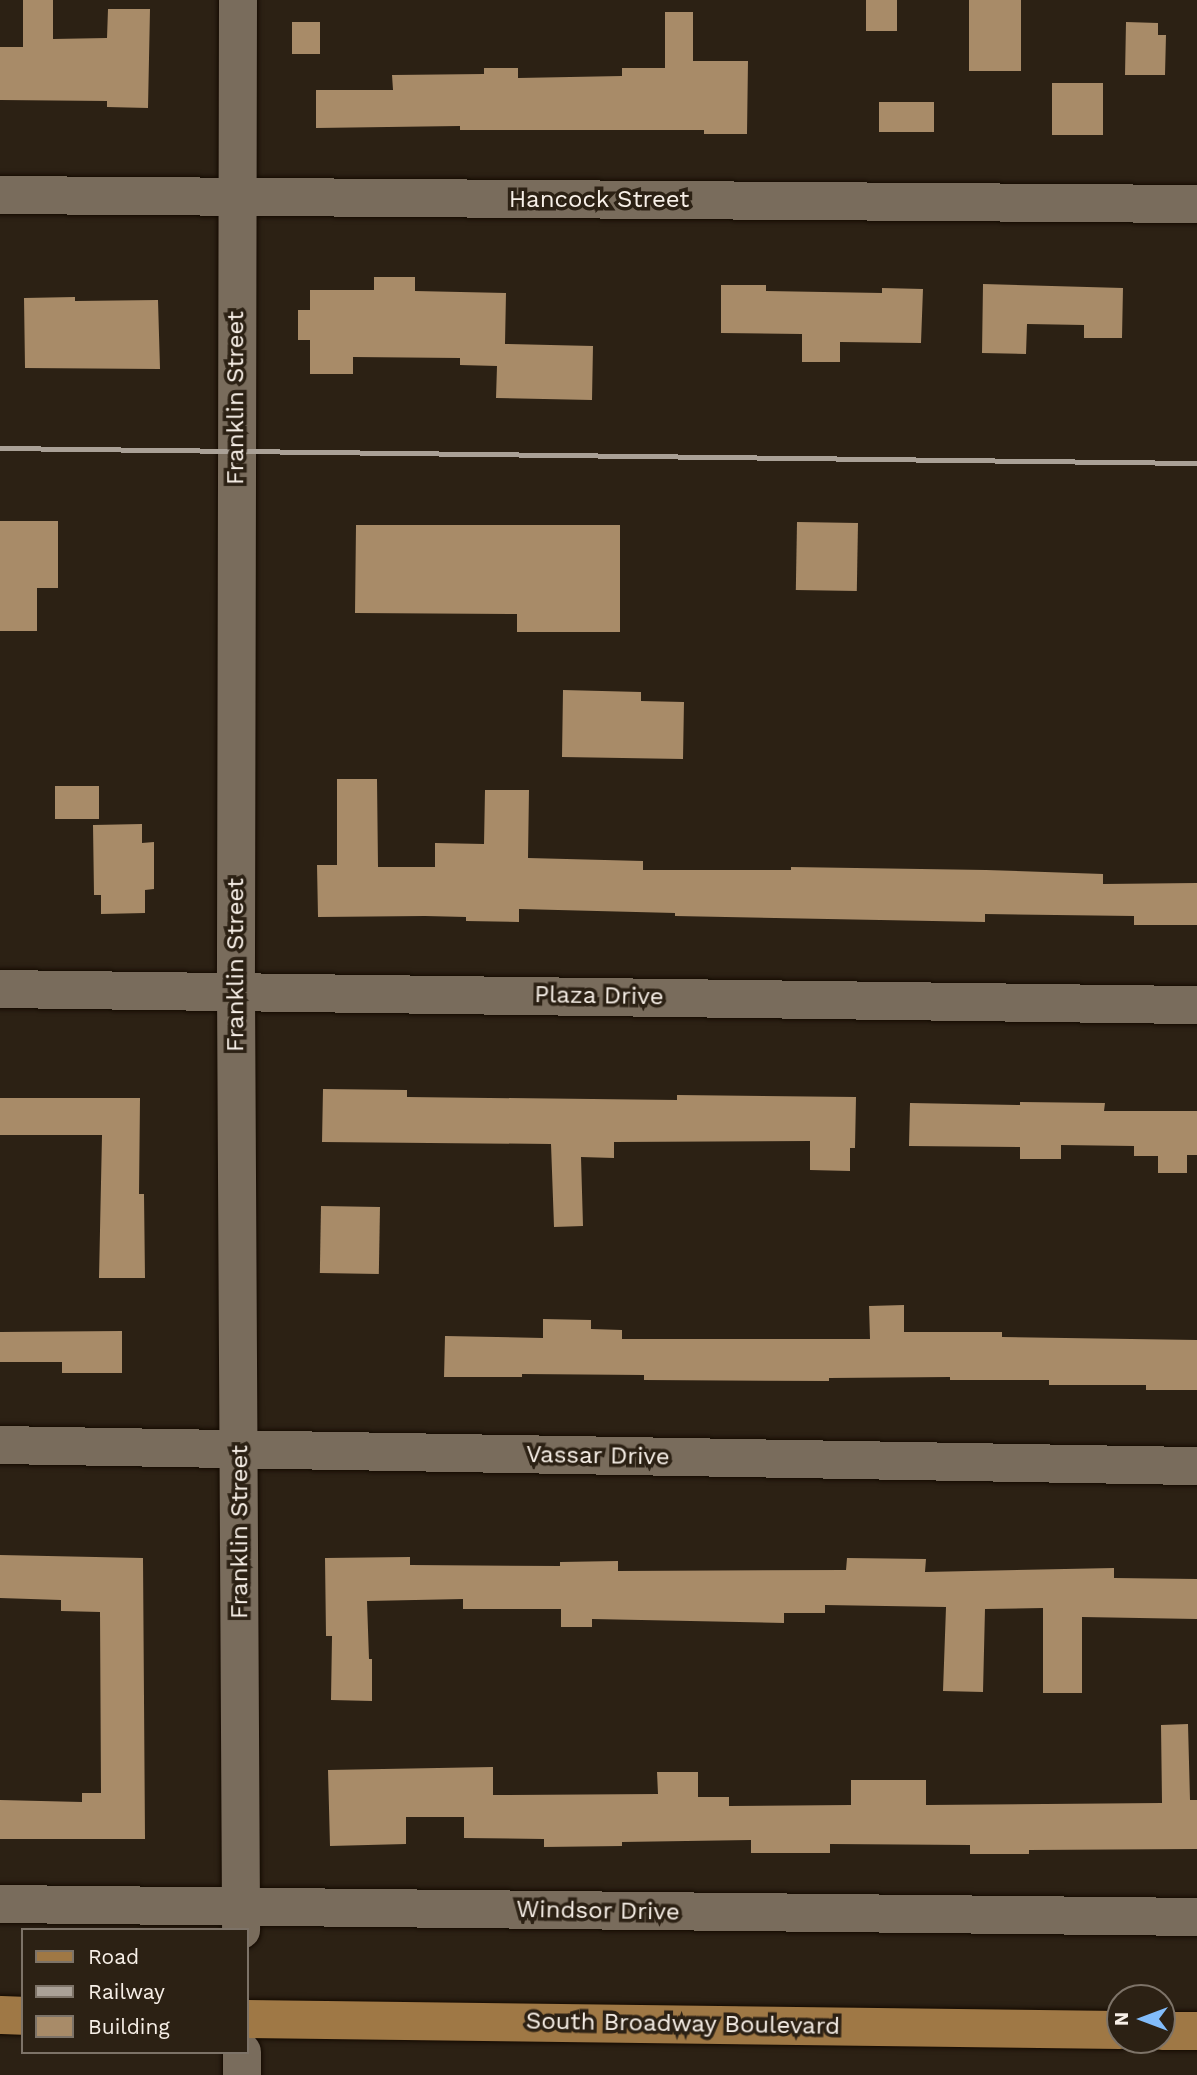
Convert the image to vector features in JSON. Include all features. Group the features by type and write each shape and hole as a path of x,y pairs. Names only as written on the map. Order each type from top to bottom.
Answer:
{"main road":[{"path":"0,2015 21,2016"},
{"name":"South Broadway Boulevard","path":"248,2019 1106,2030"},
{"path":"1176,2031 1197,2031"}],"street":[{"name":"Franklin Street","path":"238,0 236,991 241,1918"},
{"name":"Hancock Street","path":"0,195 1197,204"},
{"name":"Plaza Drive","path":"0,989 1197,1005"},
{"name":"Vassar Drive","path":"0,1445 1197,1466"},
{"name":"Windsor Drive","path":"0,1904 241,1918 1197,1917"},
{"path":"242,2054 242,2075"}],"building":[{"path":"23,0 53,0 53,39 107,38 108,9 150,9 148,108 107,107 107,101 0,100 0,47 23,47"},
{"path":"866,0 897,0 897,31 866,31"},
{"path":"969,0 1021,0 1021,71 969,71"},
{"path":"665,12 693,12 693,61 748,61 747,134 704,134 704,130 460,130 460,126 316,128 316,90 393,90 392,75 484,74 484,68 518,68 518,78 622,76 622,68 665,68"},
{"path":"292,22 320,22 320,54 292,54"},
{"path":"1126,22 1158,23 1158,35 1166,35 1165,75 1125,75"},
{"path":"1052,83 1103,83 1103,135 1052,135"},
{"path":"879,102 934,102 934,132 879,132"},
{"path":"374,277 415,277 415,291 506,293 505,344 593,346 592,400 496,398 497,366 460,365 460,358 353,357 353,374 310,374 310,340 298,340 298,310 310,310 310,290 374,290"},
{"path":"983,284 1123,288 1122,338 1084,338 1084,325 1027,324 1026,354 982,353"},
{"path":"721,285 766,285 766,291 882,293 882,288 923,289 921,343 840,342 840,362 802,362 802,334 721,333"},
{"path":"75,297 75,301 158,300 160,369 25,368 24,298"},
{"path":"0,521 58,521 58,588 37,588 37,631 0,631"},
{"path":"797,522 858,523 857,591 796,590"},
{"path":"356,525 620,525 620,632 517,632 517,614 355,613"},
{"path":"563,690 641,692 641,701 684,702 683,759 562,757"},
{"path":"337,779 377,779 378,867 435,867 435,843 484,844 485,790 529,790 528,858 643,861 643,870 791,870 791,867 986,870 1103,874 1103,884 1197,883 1197,925 1134,925 1134,916 985,914 985,922 675,916 675,913 519,909 519,922 466,921 466,917 318,917 317,865 337,865"},
{"path":"55,786 99,786 99,819 55,819"},
{"path":"142,824 142,843 154,842 154,889 145,890 145,913 101,914 101,895 94,895 93,825"},
{"path":"323,1089 407,1090 407,1097 677,1100 677,1095 856,1097 855,1148 850,1148 850,1171 810,1170 810,1141 614,1142 614,1158 581,1157 583,1226 554,1227 551,1144 322,1142"},
{"path":"0,1098 140,1098 139,1194 144,1194 145,1278 99,1278 102,1135 0,1135"},
{"path":"1020,1102 1105,1103 1104,1111 1197,1111 1197,1155 1187,1155 1187,1173 1158,1173 1158,1156 1134,1156 1134,1146 1061,1145 1061,1159 1020,1159 1020,1147 909,1146 910,1103 1020,1105"},
{"path":"321,1206 380,1207 379,1274 320,1273"},
{"path":"904,1305 904,1332 1002,1332 1002,1337 1197,1340 1197,1390 1146,1390 1146,1385 1049,1385 1049,1380 950,1380 950,1377 829,1378 829,1381 644,1380 644,1375 522,1374 522,1377 444,1377 445,1336 543,1338 543,1319 591,1320 591,1329 622,1330 622,1339 870,1339 869,1306"},
{"path":"122,1331 122,1373 62,1373 62,1362 0,1362 0,1332"},
{"path":"0,1555 143,1558 145,1839 0,1839 0,1800 82,1802 82,1793 101,1793 100,1612 61,1611 61,1600 0,1598"},
{"path":"410,1557 410,1565 560,1566 560,1562 618,1561 618,1571 846,1570 847,1558 926,1559 925,1572 1114,1568 1114,1578 1197,1579 1197,1619 1082,1617 1082,1693 1043,1693 1043,1608 985,1609 983,1692 943,1691 946,1607 825,1605 825,1613 784,1613 784,1623 592,1619 592,1627 561,1627 561,1609 463,1609 463,1599 367,1601 372,1701 331,1700 332,1636 326,1636 325,1558"},
{"path":"1188,1724 1190,1800 1197,1800 1197,1849 1029,1850 1029,1854 970,1854 970,1845 830,1844 830,1853 751,1853 751,1840 622,1842 622,1846 544,1847 544,1839 464,1838 464,1817 406,1817 406,1844 330,1846 328,1770 493,1767 493,1795 658,1794 657,1772 698,1772 698,1797 729,1797 729,1806 851,1805 851,1780 926,1780 926,1805 1162,1803 1161,1725"}],"railway":[{"path":"0,448 1197,463"}]}
